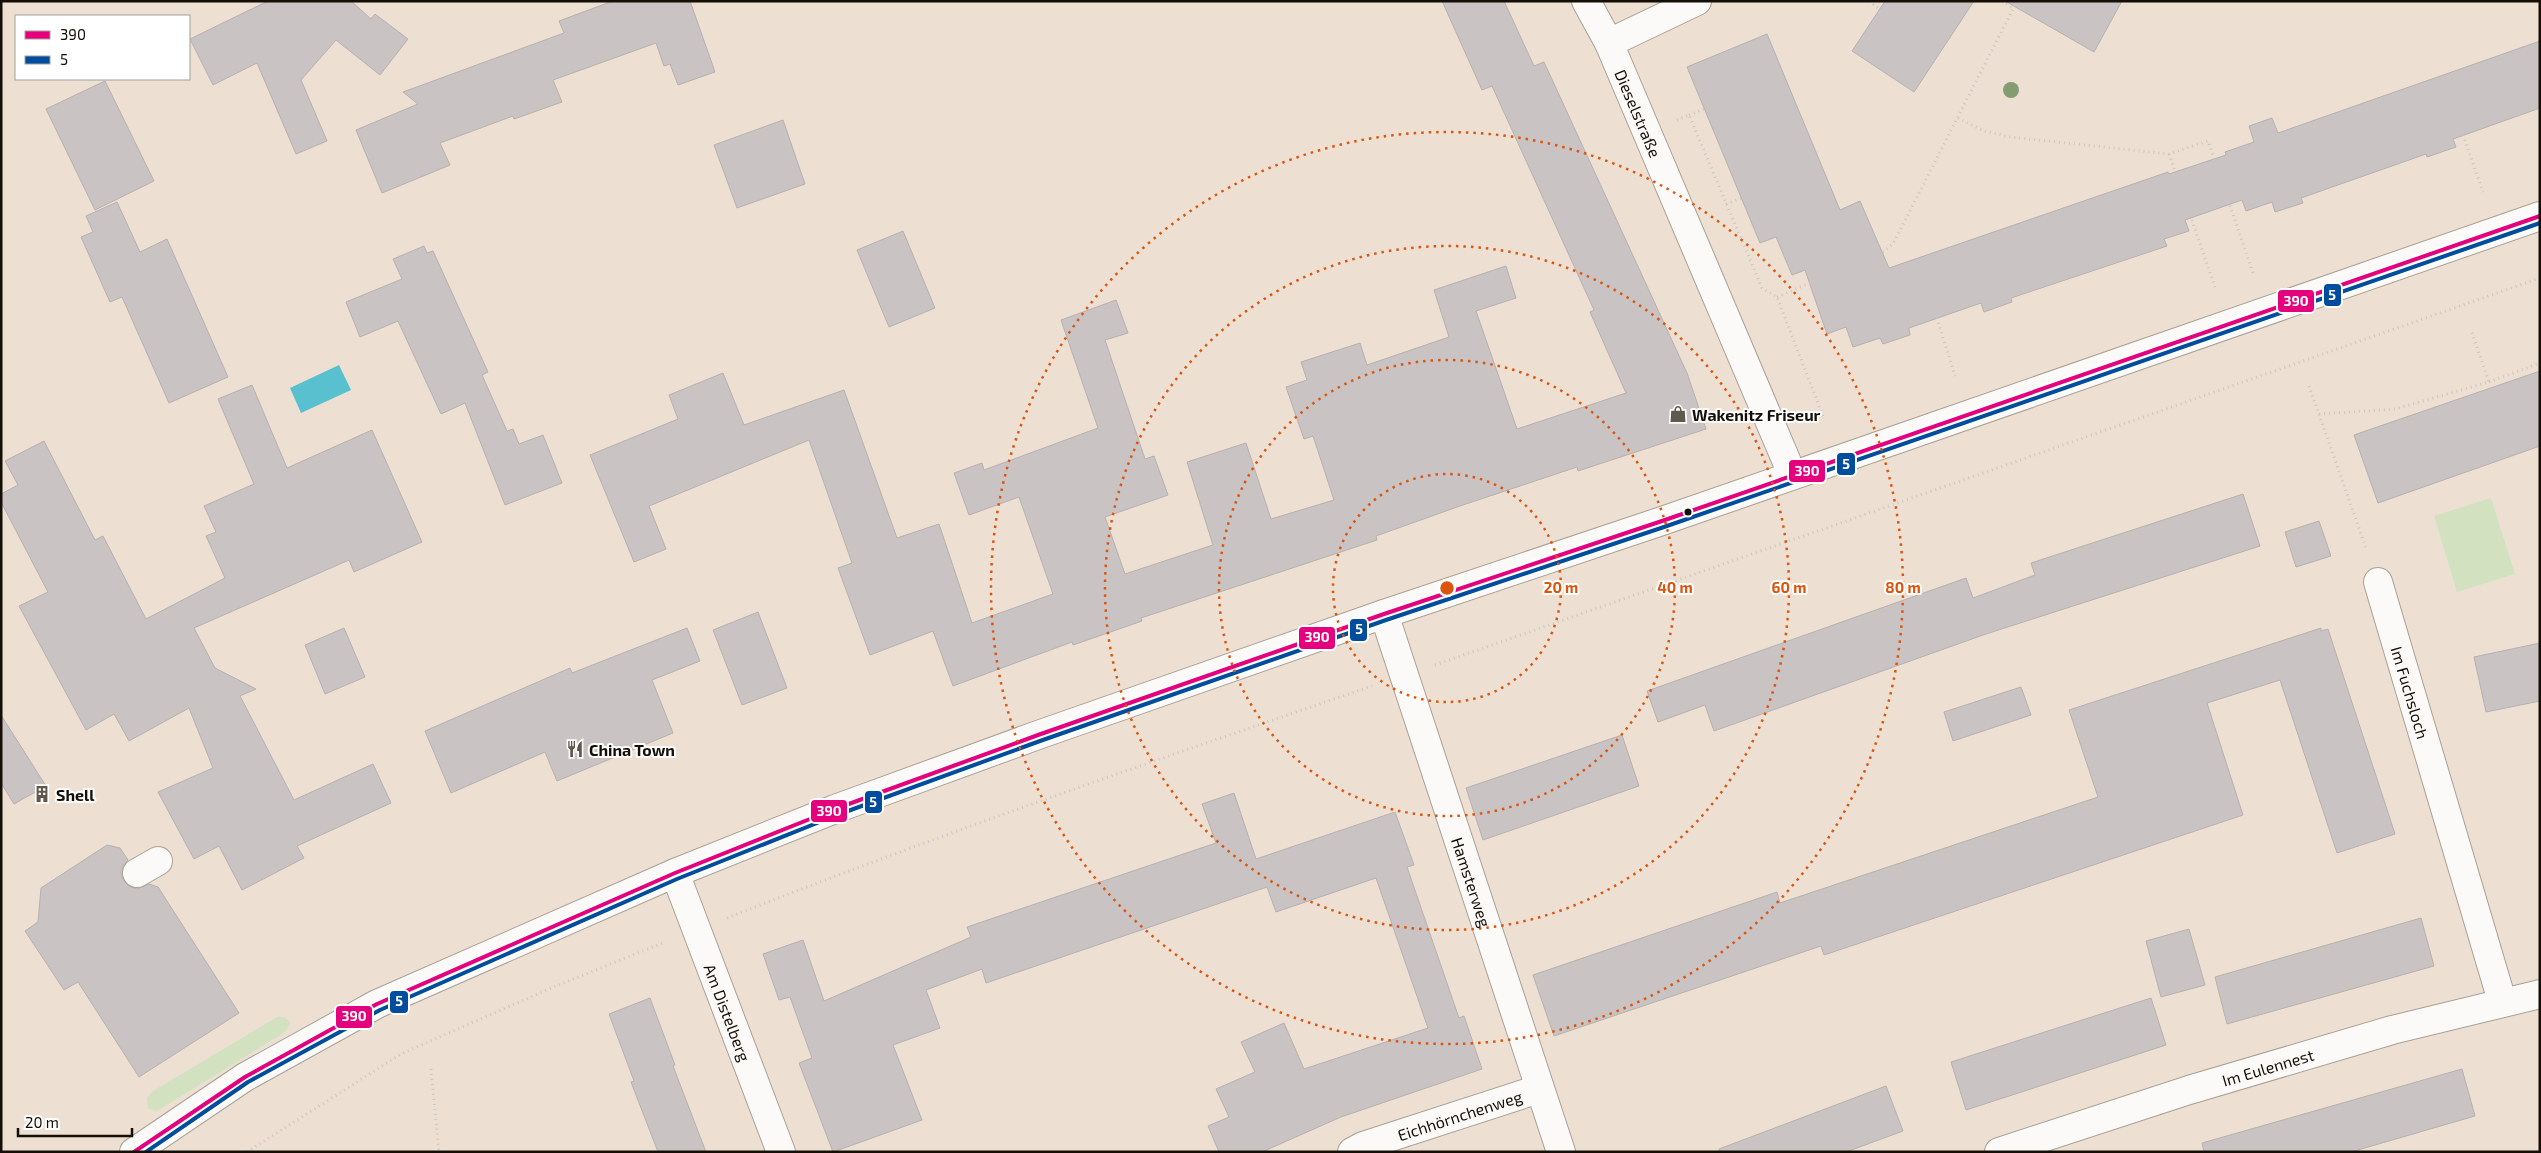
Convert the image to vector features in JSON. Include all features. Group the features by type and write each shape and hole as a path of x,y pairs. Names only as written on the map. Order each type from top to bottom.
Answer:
{"street":[{"name":"Dieselstraße","path":"1586,1 1609,43 1792,474"},
{"path":"1609,43 1697,1"},
{"path":"134,1152 245,1077 346,1020 675,873 882,792 1384,614 2056,385 2540,216"},
{"name":"Im Fuchsloch","path":"2378,582 2502,1001"},
{"name":"Hamsterweg","path":"1384,614 1561,1152"},
{"name":"Am Distelberg","path":"675,873 781,1152"},
{"name":"Im Eulennest","path":"1999,1152 2189,1090 2392,1030 2502,1001 2540,994"},
{"name":"Eichhörnchenweg","path":"1352,1152 1364,1146 1539,1089"}],"path":[{"path":"1869,1 1879,9"},
{"path":"2002,1 2012,8"},
{"path":"1777,297 1883,252 1893,244 2017,1"},
{"path":"1673,122 1704,109"},
{"path":"1689,116 1762,288 1777,297 1824,419"},
{"path":"1958,118 1984,131 2010,137 2169,154 2208,140 2253,273"},
{"path":"2463,135 2483,192"},
{"path":"2169,154 2215,287"},
{"path":"1726,204 1742,198"},
{"path":"1937,318 1956,376"},
{"path":"2471,330 2489,382"},
{"path":"2319,414 2395,409 2489,382 2540,364"},
{"path":"2309,386 2378,582"},
{"path":"431,1069 439,1152"}],"green space":[{"path":"2491,498 2515,574 2457,592 2434,516"},
{"path":"277,1017 285,1017 290,1022 287,1030 279,1036 157,1111 148,1109 147,1098 153,1091"}],"water":[{"path":"339,365 351,390 301,413 290,388"}],"building":[{"path":"268,1 351,1 371,19 375,14 408,39 380,75 336,40 301,80 327,141 296,154 257,63 213,85 190,39"},
{"path":"613,1 690,1 715,72 678,85 670,64 664,66 656,43 553,80 562,102 514,119 513,116 440,143 450,165 382,193 356,130 418,104 403,92 564,33 559,21"},
{"path":"1442,1 1504,1 1534,66 1544,62 1687,373 1706,429 1578,471 1577,467 1460,506 1376,536 1377,540 1141,618 1142,621 1073,645 1072,642 953,686 933,631 870,655 838,568 852,563 809,440 649,506 666,549 634,562 590,455 678,419 669,395 723,373 744,425 844,390 897,538 939,524 972,623 1053,594 1019,497 969,515 954,473 982,463 984,470 1098,428 1061,320 1116,300 1128,333 1105,340 1145,459 1154,456 1168,495 1105,517 1125,574 1213,545 1187,462 1246,443 1271,519 1334,500 1313,436 1304,439 1286,387 1307,380 1301,362 1360,343 1367,365 1449,337 1434,290 1506,266 1516,298 1476,311 1517,429 1626,393 1590,312 1594,310 1492,86 1482,90"},
{"path":"1885,1 1974,1 1914,92 1852,51"},
{"path":"2005,1 2122,1 2094,52"},
{"path":"1767,34 1840,210 1860,201 1889,268 2168,172 2169,174 2226,155 2225,152 2254,142 2249,126 2272,118 2278,133 2540,41 2540,108 2453,139 2456,147 2427,157 2426,154 2301,198 2303,203 2275,212 2272,202 2246,211 2242,200 2185,220 2189,231 2164,239 2167,246 2011,298 2012,302 1984,312 1981,303 1909,328 1910,335 1883,344 1880,338 1853,347 1846,327 1827,334 1805,270 1792,275 1776,237 1760,243 1687,67"},
{"path":"105,81 154,181 95,210 46,109"},
{"path":"783,120 805,184 737,208 714,145"},
{"path":"117,202 140,252 167,239 228,377 169,403 122,297 110,302 81,237 93,232 86,216"},
{"path":"903,231 935,308 889,327 857,250"},
{"path":"424,246 427,253 433,251 488,372 482,375 507,431 513,429 519,444 543,435 562,483 505,505 465,403 441,414 398,321 360,337 346,302 402,279 393,259"},
{"path":"2540,371 2540,446 2378,503 2354,435"},
{"path":"252,385 287,468 372,430 422,542 354,572 349,560 194,628 215,668 256,689 240,696 294,800 373,764 391,803 297,846 304,858 242,890 219,846 194,859 158,792 213,768 189,708 129,741 114,714 86,730 19,606 48,592 1,502 1,494 18,485 5,461 44,441 95,540 103,536 146,619 225,578 206,536 216,532 204,506 254,484 218,399"},
{"path":"2243,494 2260,546 1986,634 1714,731 1705,705 1658,722 1647,691 1966,578 1973,598 2035,575 2031,563"},
{"path":"2319,521 2331,556 2296,567 2285,532"},
{"path":"758,612 787,688 742,705 713,630"},
{"path":"344,628 365,677 325,694 305,645"},
{"path":"687,628 700,661 652,680 673,733 557,781 545,752 451,793 425,731 570,668 572,673"},
{"path":"2321,628 2321,631 2328,629 2395,834 2337,853 2280,680 2207,703 2243,815 1824,955 1821,946 1554,1036 1533,975 1777,892 1780,903 2098,797 2069,710"},
{"path":"2540,643 2540,701 2486,712 2474,657"},
{"path":"2021,687 2031,715 1953,741 1944,712"},
{"path":"1,715 46,786 14,804 1,783"},
{"path":"1622,735 1639,786 1483,840 1466,788"},
{"path":"1234,793 1256,859 1395,812 1414,865 1407,867 1459,1018 1464,1016 1482,1069 1341,1117 1262,1152 1219,1152 1208,1126 1229,1117 1216,1089 1255,1072 1241,1042 1284,1023 1304,1069 1428,1028 1376,878 1276,912 1267,887 986,983 982,969 926,990 940,1028 893,1045 922,1120 833,1152 799,1063 812,1058 790,997 779,1000 763,954 803,940 824,1001 971,937 967,927 1216,843 1202,804"},
{"path":"107,845 120,848 128,860 123,866 121,873 124,881 129,886 137,889 149,884 158,887 239,1013 139,1077 78,982 64,990 25,931 38,922 41,888"},
{"path":"2421,918 2434,966 2227,1024 2215,977"},
{"path":"2189,929 2205,985 2161,997 2146,941"},
{"path":"650,998 675,1065 673,1066 706,1152 658,1152 631,1082 634,1081 609,1014"},
{"path":"2151,998 2166,1045 1966,1110 1951,1062"},
{"path":"2462,1069 2475,1116 2351,1152 2204,1152 2202,1143"},
{"path":"1886,1086 1903,1131 1846,1152 1719,1152 1719,1149"}],"transit line":[{"name":"390","path":"134,1152 245,1077 377,1004 675,873 835,809 1038,735 1384,614 1662,521 2540,216"},
{"name":"5","path":"146,1152 248,1082 380,1010 677,879 837,815 1040,741 1386,620 1664,527 2540,223"}],"place":[{"name":"Wakenitz Friseur","path":"1678,414"},
{"name":"China Town","path":"575,749"},
{"name":"Shell","path":"42,794"}]}
